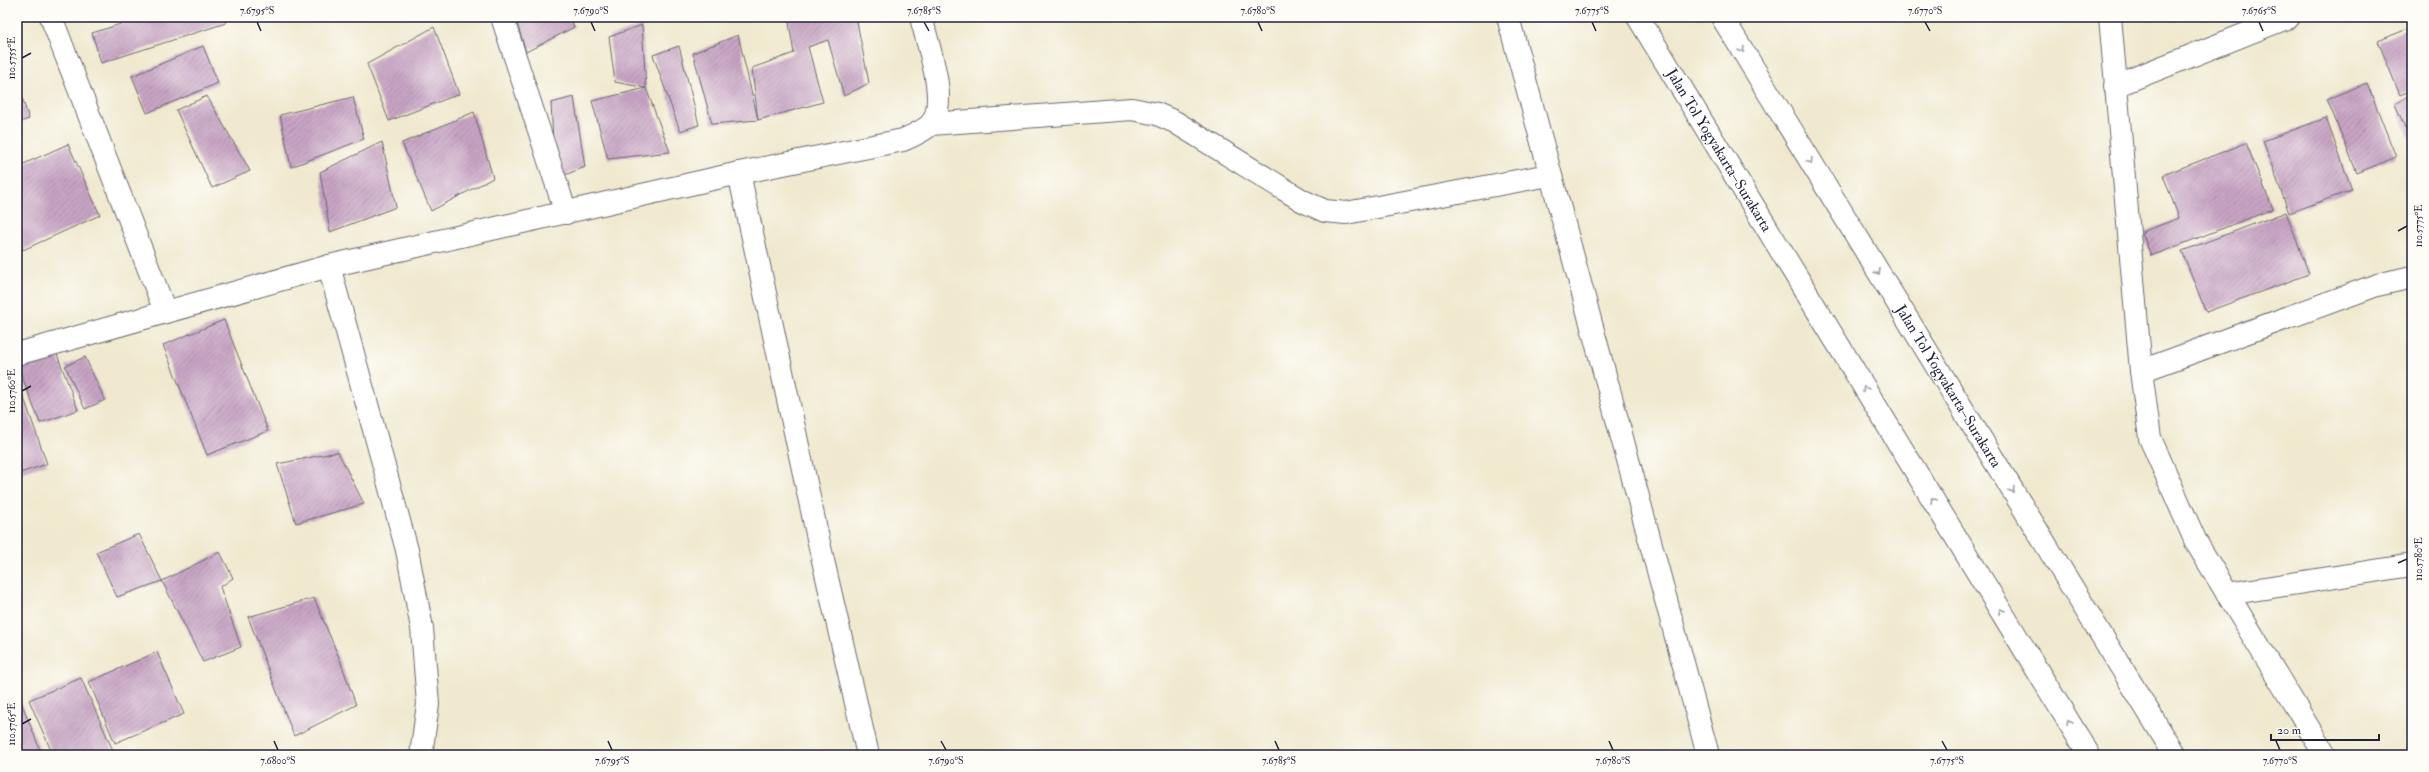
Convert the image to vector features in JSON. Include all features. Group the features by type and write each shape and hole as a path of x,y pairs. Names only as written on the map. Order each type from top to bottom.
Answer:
{"main road":[{"path":"52,17 166,311"},
{"path":"502,17 566,213"},
{"path":"17,354 329,266 739,173 903,140 918,134 931,124 937,109 939,91 921,17"},
{"path":"1508,17 1549,174 1708,755"},
{"name":"Jalan Tol Yogyakarta–Surakarta","path":"1638,17 2089,755"},
{"name":"Jalan Tol Yogyakarta–Surakarta","path":"1722,17 2175,755"},
{"path":"2110,17 2141,371 2150,438 2196,542 2325,755"},
{"path":"2115,86 2289,17"},
{"path":"931,124 1132,109 1157,114 1175,122 1302,201 1325,210 1346,213 1549,174"},
{"path":"739,173 819,543 868,755"},
{"path":"329,266 407,550 422,628 428,704 421,755"},
{"path":"2141,371 2377,286 2412,277"},
{"path":"2227,594 2412,564"}],"building":[{"path":"143,17 224,17 226,23 101,63 92,33"},
{"path":"515,17 570,17 574,27 526,52"},
{"path":"788,17 856,17 869,83 844,96 828,40 808,47 823,102 758,120 752,68 794,53"},
{"path":"642,25 646,88 615,82 609,37"},
{"path":"434,27 459,94 389,121 367,64"},
{"path":"2412,27 2412,90 2400,95 2378,41"},
{"path":"738,35 758,120 712,124 693,53"},
{"path":"203,46 218,83 147,113 132,76"},
{"path":"679,46 699,125 680,131 653,55"},
{"path":"17,82 29,119 17,123"},
{"path":"2367,83 2396,157 2357,173 2327,99"},
{"path":"646,88 670,152 608,159 592,101"},
{"path":"2412,94 2412,144 2395,104"},
{"path":"207,96 250,171 212,188 176,110"},
{"path":"353,97 364,139 291,167 280,115"},
{"path":"574,97 585,167 555,179 551,103"},
{"path":"474,112 493,178 431,211 402,143"},
{"path":"2326,118 2352,190 2289,213 2263,141"},
{"path":"382,142 396,207 330,232 320,172"},
{"path":"2246,143 2273,209 2151,256 2142,232 2179,218 2163,175"},
{"path":"68,144 100,215 23,250 17,235 17,167"},
{"path":"2286,212 2309,274 2206,312 2182,251"},
{"path":"224,320 268,431 207,455 163,345"},
{"path":"55,349 78,410 40,423 17,364"},
{"path":"85,357 105,400 85,409 65,366"},
{"path":"17,378 47,464 17,474"},
{"path":"338,452 364,504 296,523 277,464"},
{"path":"139,534 162,581 117,597 96,552"},
{"path":"220,552 233,578 220,587 241,647 203,662 162,581"},
{"path":"314,598 340,660 356,705 294,736 248,617"},
{"path":"157,652 184,714 115,743 89,682"},
{"path":"81,678 115,755 53,755 29,700"},
{"path":"20,699 42,755 17,755 17,700"}]}
